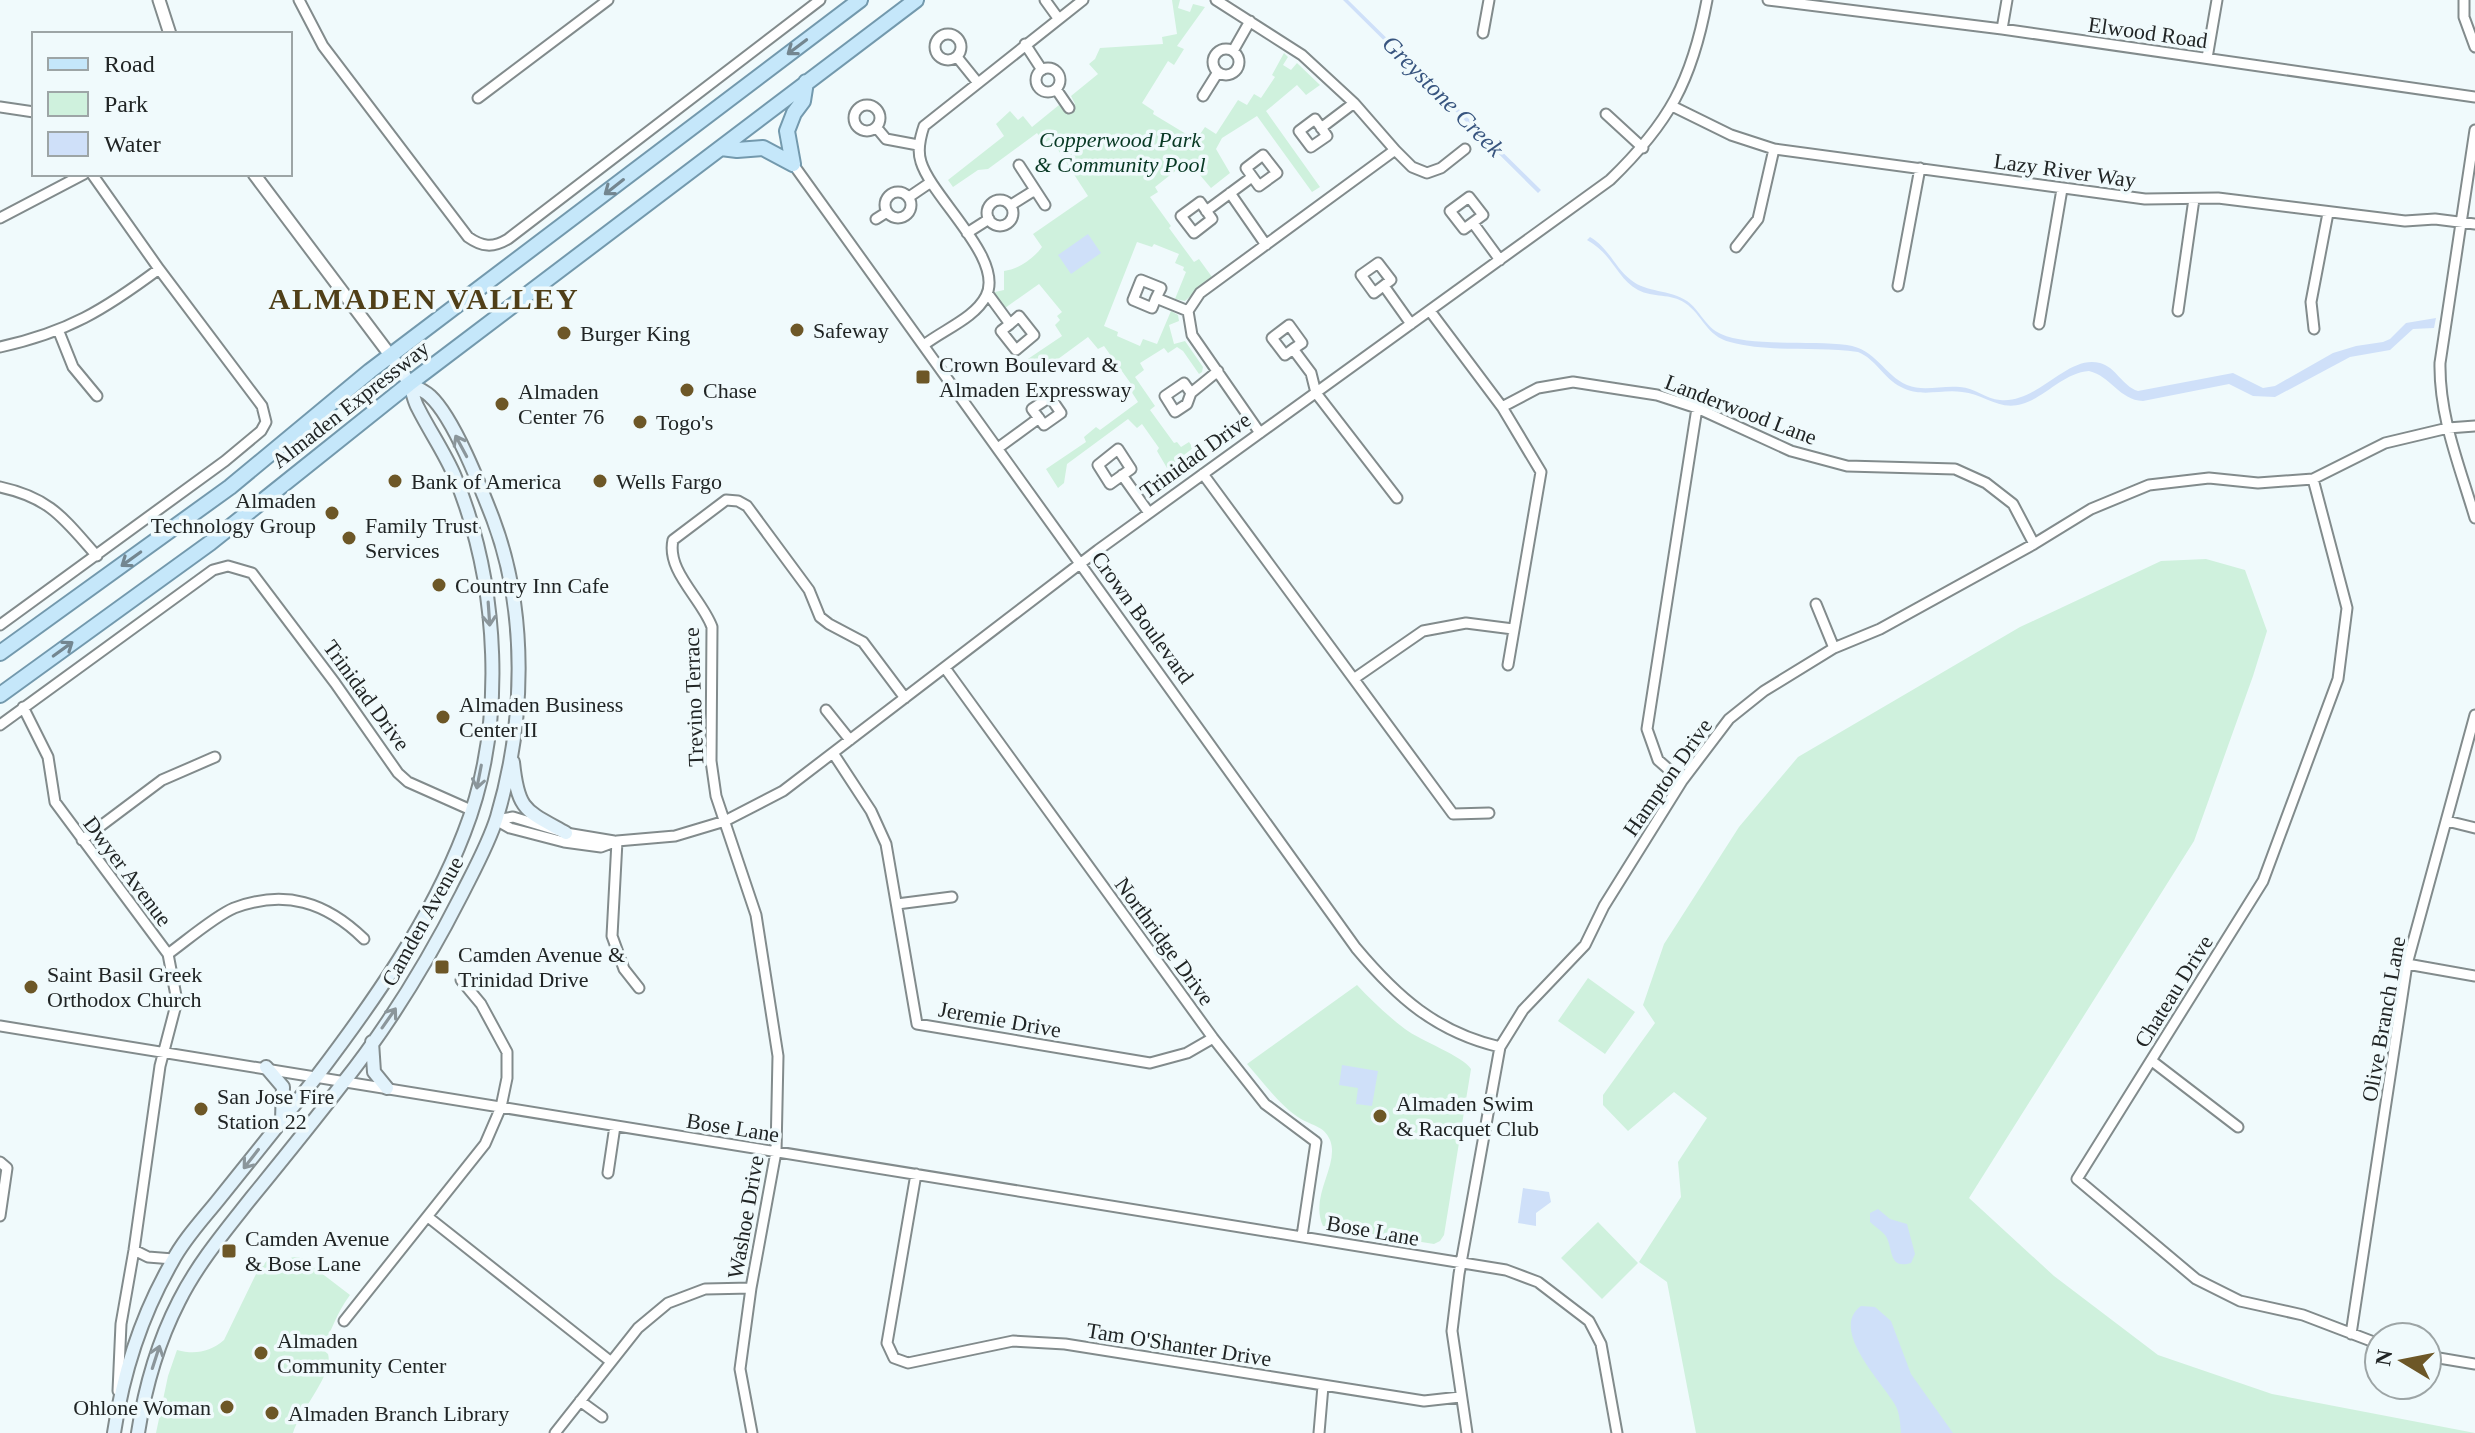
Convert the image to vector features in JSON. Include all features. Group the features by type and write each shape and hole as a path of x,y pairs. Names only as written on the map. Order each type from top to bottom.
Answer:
{"main road":[{"name":"Almaden Expressway","path":"0,653 230,487 390,355 860,0"},
{"name":"Almaden Expressway","path":"0,695 210,543 409,384 916,0"},
{"path":"793,164 787,131 803,101 806,82"},
{"path":"721,148 763,148 793,164"},
{"name":"Camden Avenue","path":"114,1433 128,1362 145,1316 173,1259 360,1018 421,922 465,832 471,810 488,731 492,687 486,578 455,476 417,408 409,384 390,355"},
{"name":"Camden Avenue","path":"138,1433 148,1382 179,1299 237,1215 372,1042 443,932 496,820 512,747 517,698 518,660 510,582 501,539 475,473 447,420 430,396 409,384"},
{"path":"512,747 516,792 526,810 566,833"},
{"name":"Trinidad Drive","path":"471,810 496,820"},
{"path":"372,1042 374,1072 387,1088"},
{"path":"266,1067 283,1087 282,1120"}],"street":[{"path":"159,0 169,32"},
{"path":"299,0 308,21 333,59 468,237 484,246 508,239 820,0"},
{"path":"478,98 608,0"},
{"path":"1045,0 1058,18"},
{"path":"1010,324 988,294 988,265 931,182 920,162 918,145 924,126 1083,0"},
{"path":"1216,0 1302,55 1354,103 1412,167 1427,173 1441,168 1465,149"},
{"path":"1483,33 1489,0"},
{"name":"Trinidad Drive","path":"496,820 513,817 566,833 617,841 675,836 725,821 783,791 1149,513 1610,180 1643,148 1672,106 1689,73 1701,35 1707,0"},
{"name":"Elwood Road","path":"1768,0 2002,29 2475,97"},
{"path":"2002,29 2007,0"},
{"path":"2207,58 2217,0"},
{"path":"2464,0 2464,17 2475,47"},
{"path":"1233,51 1250,21"},
{"path":"936,35 951,35 958,39 961,50 957,57 945,60 938,55 936,35"},
{"path":"1025,44 1042,70"},
{"path":"1225,48 1239,57 1237,69 1230,74 1218,72 1214,56 1225,48"},
{"path":"957,57 978,83"},
{"path":"1050,68 1057,72 1060,82 1056,89 1049,92 1039,87 1036,80 1042,70 1050,68"},
{"path":"1203,96 1218,72"},
{"path":"1056,89 1069,108"},
{"path":"1294,148 1305,140 1299,131 1315,119 1321,128 1354,103"},
{"path":"854,104 875,107 880,119 876,127 865,131 857,127 854,104"},
{"name":"Lazy River Way","path":"1672,106 1731,135 1774,149 2145,199 2218,198 2405,221 2435,219 2475,224"},
{"path":"0,107 32,112"},
{"path":"1606,114 1643,148"},
{"path":"876,127 886,139 918,145"},
{"path":"2475,130 2440,363 2440,385 2448,428 2475,518"},
{"path":"1736,247 1758,219 1774,149"},
{"path":"1260,433 1192,335 1188,311 1200,293 1395,150"},
{"name":"Crown Boulevard","path":"793,164 1352,942 1386,984 1409,1004 1460,1034 1500,1047"},
{"path":"1019,165 1045,205"},
{"path":"1898,286 1920,168"},
{"path":"0,218 80,176"},
{"path":"0,625 237,451 261,431 266,422 266,415 93,176"},
{"name":"Camden Avenue","path":"256,176 390,355"},
{"path":"1206,211 1252,177"},
{"path":"909,197 931,182"},
{"path":"2039,324 2062,189"},
{"path":"1011,205 1035,190"},
{"path":"893,192 902,192 909,197 910,210 905,216 897,218 887,212 884,203 893,192"},
{"path":"1230,193 1266,245"},
{"path":"2178,311 2194,199"},
{"path":"1004,200 1011,205 1013,218 1007,224 995,225 989,219 988,210 996,201 1004,200"},
{"path":"876,219 887,212"},
{"path":"2314,329 2311,302 2328,213"},
{"path":"967,233 989,219"},
{"path":"1473,223 1500,260"},
{"path":"0,347 59,332 116,302 159,269"},
{"path":"1384,286 1411,324"},
{"path":"924,345 974,311 988,294"},
{"path":"1156,298 1188,311"},
{"path":"1430,311 1502,407 1541,472 1508,665"},
{"path":"59,332 73,367 97,396"},
{"path":"1293,349 1311,373 1316,393 1397,498"},
{"path":"1191,393 1218,371"},
{"name":"Landerwood Lane","path":"1502,407 1538,388 1573,382 1657,395 1697,408 1791,451 1847,466 1955,469 1986,483 2013,504 2034,544"},
{"path":"1682,781 1658,760 1647,729 1697,408"},
{"path":"998,448 1039,418"},
{"name":"Hampton Drive","path":"1467,1433 1452,1331 1461,1263 1500,1047 1523,1010 1585,945 1604,906 1682,781 1729,719 1764,691 1834,648 1880,629 2091,509 2149,485 2209,478 2258,483 2313,479 2385,443 2448,428 2475,426"},
{"path":"1203,474 1453,814 1489,813"},
{"path":"1122,475 1149,513"},
{"name":"Chateau Drive","path":"2313,479 2347,608 2338,679 2263,881 2077,1179 2196,1279 2240,1301 2303,1315 2363,1338"},
{"path":"0,487 22,492 64,517 97,556"},
{"name":"Trevino Terrace","path":"725,821 716,796 711,761 712,627 706,610 673,562 671,549 677,536 726,500 747,506 809,590 820,617 863,642 905,698"},
{"name":"Trinidad Drive","path":"23,707 213,570 228,566 252,573 398,773 408,782 471,810"},
{"path":"1816,604 1834,648"},
{"path":"1355,678 1423,631 1466,623 1513,629"},
{"name":"Northridge Drive","path":"945,668 1213,1038 1265,1104 1316,1142 1302,1236"},
{"path":"0,725 23,707"},
{"name":"Dwyer Avenue","path":"23,707 48,757 55,802 168,954 177,1001 160,1066 121,1324 117,1411"},
{"path":"826,710 850,740"},
{"name":"Olive Branch Lane","path":"2351,1334 2407,964 2475,715"},
{"name":"Jeremie Drive","path":"833,753 871,811 886,844 917,1024 1150,1063 1187,1053 1213,1038"},
{"path":"82,840 162,780 215,757"},
{"name":"Trinidad Drive","path":"496,820 510,828 564,842 601,847 617,841"},
{"name":"Washoe Drive","path":"725,821 756,915 778,1056 776,1152 751,1288 740,1369 752,1433"},
{"path":"2447,821 2475,828"},
{"path":"617,841 612,936 624,969 639,988"},
{"path":"168,954 233,909 285,897 321,908 364,939"},
{"path":"897,904 952,897"},
{"path":"2407,964 2475,976"},
{"path":"344,1321 485,1144 501,1107 507,1078 507,1052 481,1004 461,980"},
{"name":"Bose Lane","path":"0,1026 165,1050 1506,1270 1527,1277 1583,1315 1601,1344 1617,1433"},
{"path":"2152,1061 2238,1127"},
{"path":"608,1173 615,1126"},
{"path":"0,1216 4,1165"},
{"name":"Tam O'Shanter Drive","path":"916,1174 887,1343 894,1358 908,1363 1013,1341 1065,1344 1424,1401 1460,1397"},
{"path":"428,1217 610,1361"},
{"path":"134,1250 148,1257 173,1259"},
{"path":"555,1433 638,1328 668,1303 705,1289 751,1288"},
{"path":"2443,1359 2475,1364"},
{"path":"1319,1433 1323,1386"},
{"path":"580,1401 602,1417"}],"green space":[{"name":"Copperwood Park & Community Pool","path":"1172,0 1180,0 1178,8 1190,12 1193,4 1205,7 1177,46 1184,49 1174,65 1168,61 1142,103 1154,111 1153,114 1196,140 1205,127 1216,134 1238,100 1247,105 1254,94 1261,98 1275,77 1272,75 1284,53 1288,57 1283,65 1291,70 1297,63 1320,85 1306,95 1297,85 1266,111 1320,187 1312,192 1257,116 1222,138 1216,149 1230,173 1211,188 1188,161 1155,187 1158,192 1150,197 1171,226 1169,228 1194,262 1199,259 1212,277 1185,301 1175,299 1186,272 1184,267 1175,263 1179,254 1154,244 1152,247 1137,242 1104,326 1118,332 1117,336 1140,346 1143,339 1157,344 1171,311 1178,315 1179,321 1169,325 1174,344 1185,341 1203,367 1202,372 1199,374 1177,347 1168,353 1164,348 1140,363 1144,370 1135,377 1155,406 1150,410 1174,443 1181,447 1189,442 1193,448 1167,468 1157,451 1159,448 1142,424 1137,428 1128,419 1067,464 1064,483 1058,488 1046,469 1086,442 1084,437 1096,427 1100,430 1138,402 1131,391 1134,388 1104,346 1098,349 1088,337 1039,373 1034,367 1022,374 1016,367 1062,336 1055,325 1060,320 1057,316 1062,312 1039,284 1005,308 995,297 995,292 1004,290 1004,271 1025,263 1042,247 1033,234 1088,196 1051,139 1044,143 1037,133 988,169 978,170 953,187 948,180 1004,136 996,124 1010,111 1018,120 1023,116 1032,127 1059,105 1065,112 1075,104 1071,96 1098,74 1089,64 1100,48 1163,44 1162,37 1177,34"},
{"path":"2206,559 2245,570 2267,631 2194,841 1969,1198 2054,1276 2158,1355 2272,1394 2475,1433 1696,1433 1667,1282 1639,1262 1681,1197 1678,1162 1707,1118 1674,1092 1628,1131 1603,1105 1603,1095 1655,1023 1643,1005 1664,944 1739,827 1798,757 2020,627 2161,561"},
{"path":"1588,978 1635,1012 1605,1054 1558,1021"},
{"name":"Almaden Swim & Racquet Club","path":"1357,985 1405,1029 1460,1059 1471,1069 1444,1235 1434,1244 1323,1226 1320,1203 1332,1150 1328,1135 1286,1107 1247,1064"},
{"path":"1598,1222 1638,1263 1602,1299 1561,1258"},
{"path":"271,1256 283,1263 292,1257 303,1259 350,1295 322,1349 328,1354 326,1372 293,1433 156,1433 177,1350 202,1351 224,1340 257,1272"}],"water":[{"name":"Greystone Creek","path":"1343,0 1348,0 1541,190 1538,193"},
{"path":"1088,234 1101,253 1071,274 1058,255"},
{"path":"1590,237 1631,280 1687,301 1721,334 1764,342 1857,347 1907,385 1965,388 2000,400 2027,395 2064,372 2088,362 2106,365 2138,391 2233,373 2263,388 2275,386 2333,353 2383,342 2406,323 2436,318 2434,328 2413,329 2390,350 2350,357 2275,397 2253,396 2229,384 2135,400 2089,371 2071,376 2031,401 2014,406 1970,393 1909,390 1895,383 1858,352 1761,347 1722,339 1685,303 1638,290 1631,285 1603,252 1587,240"},
{"path":"1342,1065 1378,1071 1372,1106 1356,1104 1358,1088 1339,1085"},
{"path":"1523,1188 1549,1192 1551,1202 1536,1213 1536,1226 1518,1223"},
{"path":"1878,1209 1890,1219 1907,1224 1915,1254 1911,1263 1903,1264 1895,1260 1885,1235 1870,1222 1870,1213"},
{"path":"1861,1306 1875,1307 1891,1321 1911,1374 1953,1433 1901,1433 1896,1406 1869,1369 1854,1341 1851,1328 1853,1316"}],"place":[{"name":"Safeway","path":"797,330"},
{"name":"Burger King","path":"564,333"},
{"name":"Crown Boulevard & Almaden Expressway","path":"923,377"},
{"name":"Chase","path":"687,390"},
{"name":"Almaden Center 76","path":"502,404"},
{"name":"Togo's","path":"640,422"},
{"name":"Bank of America","path":"395,481"},
{"name":"Wells Fargo","path":"600,481"},
{"name":"Almaden Technology Group","path":"332,513"},
{"name":"Family Trust Services","path":"349,538"},
{"name":"Country Inn Cafe","path":"439,585"},
{"name":"Almaden Business Center II","path":"443,717"},
{"name":"Camden Avenue & Trinidad Drive","path":"442,967"},
{"name":"Saint Basil Greek Orthodox Church","path":"31,987"},
{"name":"San Jose Fire Station 22","path":"201,1109"},
{"name":"Almaden Swim & Racquet Club","path":"1380,1116"},
{"name":"Camden Avenue & Bose Lane","path":"229,1251"},
{"name":"Almaden Community Center","path":"261,1353"},
{"name":"Ohlone Woman","path":"227,1407"},
{"name":"Almaden Branch Library","path":"272,1413"}],"district":[{"name":"ALMADEN VALLEY","path":"424,299"}]}
